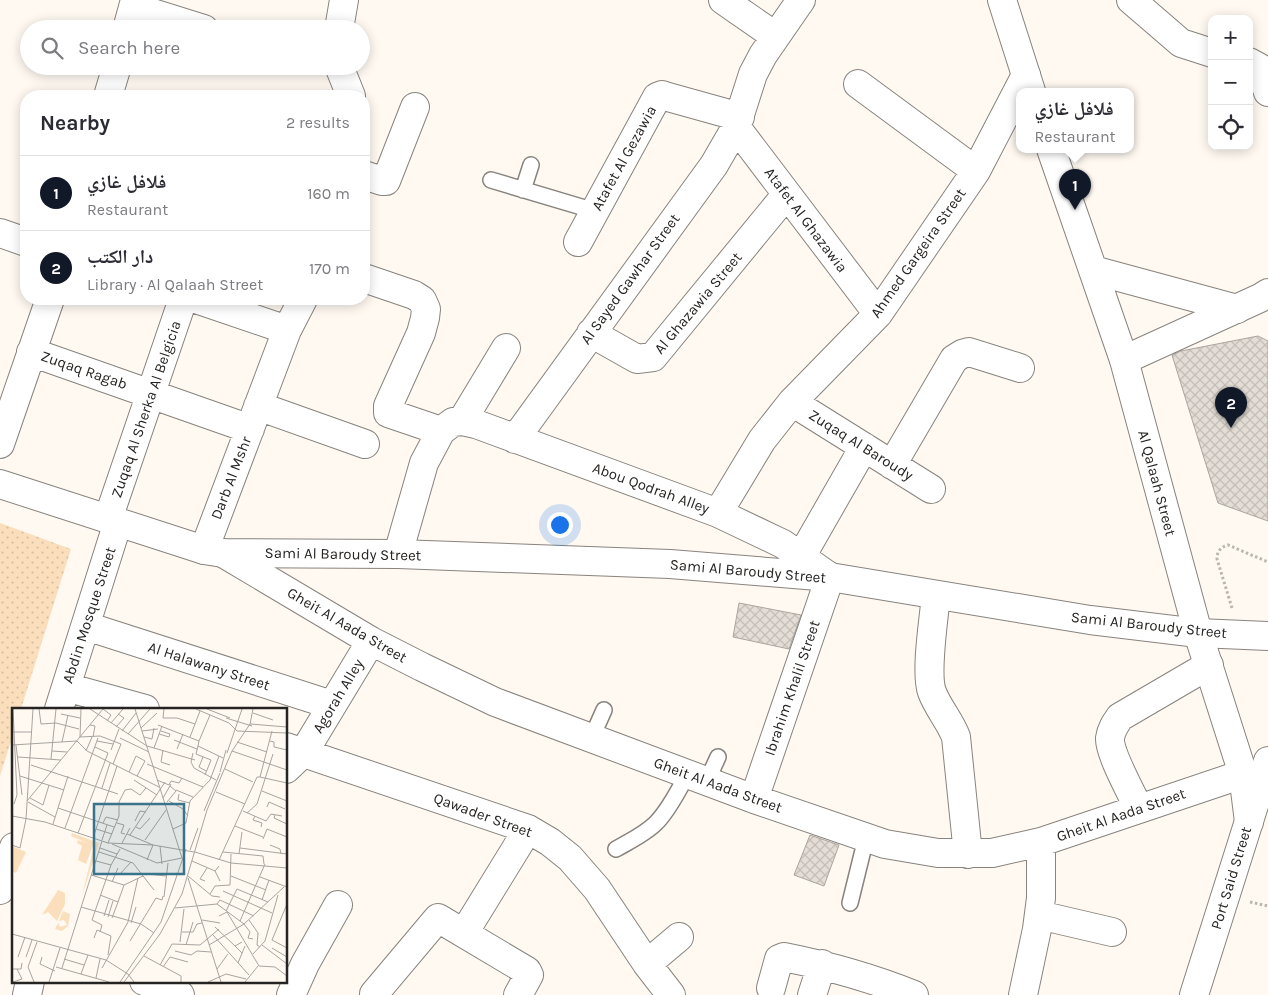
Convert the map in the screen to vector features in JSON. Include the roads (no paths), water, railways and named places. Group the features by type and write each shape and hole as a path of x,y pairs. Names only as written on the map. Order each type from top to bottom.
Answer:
{"street":[{"path":"341,20 344,0"},
{"path":"723,0 776,36"},
{"name":"Al Sayed Gawhar Street","path":"514,439 714,165 738,122 753,74 763,55 801,0"},
{"path":"1002,0 1028,83"},
{"path":"1131,0 1181,43 1208,52"},
{"path":"132,12 166,20"},
{"path":"1253,64 1260,68 1268,92"},
{"path":"110,90 114,75"},
{"path":"343,75 349,90"},
{"path":"858,84 976,171"},
{"name":"Atafet Al Gezawia","path":"578,242 657,97 662,95 668,96 738,122"},
{"name":"Ahmed Gargeira Street","path":"718,512 762,440 792,402 878,314 976,171 1016,103"},
{"path":"370,177 386,181 415,107"},
{"name":"Atafet Al Ghazawia","path":"738,122 786,195 878,314"},
{"name":"Al Qalaah Street","path":"1052,153 1124,360 1198,633 1243,774 1249,822"},
{"name":"Al Ghazawia Street","path":"591,333 637,359 654,357 786,195"},
{"path":"0,233 20,240"},
{"path":"1093,270 1236,309"},
{"name":"Abou Qodrah Alley","path":"370,280 414,295 422,300 426,309 421,333 388,406 388,413 514,439 718,512 783,544 830,577"},
{"path":"1124,360 1268,293"},
{"path":"0,444 48,305"},
{"name":"Zuqaq Al Sherka Al Belgicia","path":"113,520 181,305"},
{"path":"214,305 287,330"},
{"name":"Darb Al Mshr","path":"213,552 254,418 287,330 300,305"},
{"path":"398,554 424,463 506,348"},
{"name":"Zuqaq Ragab","path":"31,352 152,393 254,418"},
{"path":"892,465 954,359 969,352 1020,368"},
{"name":"Zuqaq Al Baroudy","path":"792,402 930,489"},
{"path":"254,418 366,444"},
{"path":"801,556 864,447"},
{"path":"0,484 213,552"},
{"name":"Abdin Mosque Street","path":"62,698 86,626 113,520"},
{"name":"Sami Al Baroudy Street","path":"213,552 398,554 670,564 830,577 1090,620 1198,633 1268,636"},
{"name":"Gheit Al Aada Street","path":"213,552 422,668 495,702 592,737 704,770 754,799 885,844 938,853 992,853 1041,842 1243,774"},
{"name":"Ibrahim Khalil Street","path":"754,799 830,577"},
{"path":"936,595 929,680 935,701 956,737 968,854"},
{"name":"Al Halawany Street","path":"86,626 332,706"},
{"name":"Agorah Alley","path":"292,756 332,706 372,641"},
{"path":"1139,809 1113,753 1110,740 1112,729 1120,717 1209,665"},
{"path":"62,698 137,708"},
{"name":"Qawader Street","path":"292,756 528,829 550,842 570,858 597,889 647,964 671,995"},
{"name":"Port Said Street","path":"1194,995 1268,761"},
{"path":"464,933 528,829"},
{"path":"1022,995 1039,915 1041,898 1041,842"},
{"path":"0,890 12,853"},
{"path":"291,995 305,964 338,905"},
{"path":"1039,915 1112,932"},
{"path":"374,994 435,920 441,919 526,971 529,975 518,995"},
{"path":"647,964 679,937"},
{"path":"771,988 781,957 822,964 876,980 914,995"},
{"path":"812,995 822,964"},
{"path":"27,995 30,982"},
{"path":"147,982 180,995"},
{"path":"189,995 194,982"}],"lane":[{"path":"523,190 531,165"},
{"path":"491,180 594,211"},
{"path":"592,737 604,710"},
{"path":"616,849 646,832 704,770"},
{"path":"850,903 866,838"}],"place":[{"name":"فلافل غازي","path":"1075,210"},
{"name":"دار الكتب","path":"1231,428"}]}
